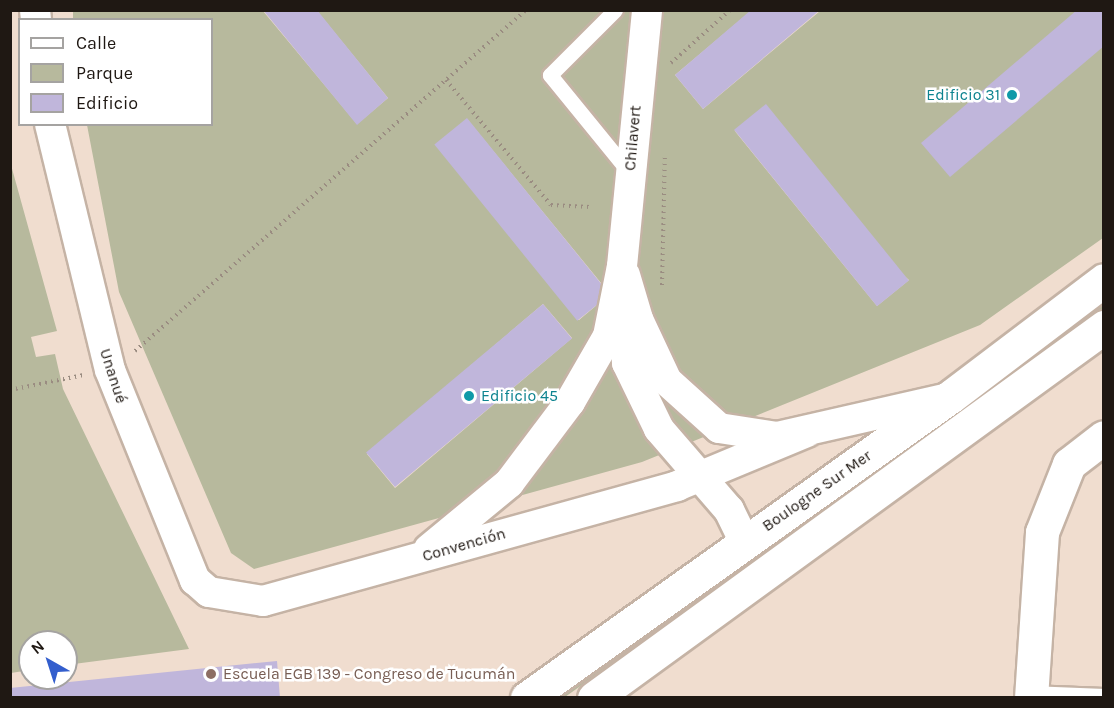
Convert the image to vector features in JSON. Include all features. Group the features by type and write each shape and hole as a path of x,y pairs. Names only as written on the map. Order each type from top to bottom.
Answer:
{"main road":[{"name":"Boulogne Sur Mer","path":"527,698 950,397 1104,280"},
{"name":"Boulogne Sur Mer","path":"594,698 1104,327"},
{"path":"1029,696 1042,532 1070,464 1104,437"}],"street":[{"name":"Chilavert","path":"622,266 647,10"},
{"name":"Unanué","path":"50,126 110,370 195,580 230,599"},
{"path":"622,266 653,356 696,412 719,428 742,434 807,432 950,397"},
{"path":"622,266 627,363 658,429 697,477 734,517 745,543"},
{"path":"417,559 509,483 570,402 608,336 622,266"},
{"name":"Convención","path":"230,599 263,602 417,559 697,477 807,432"}],"lane":[{"path":"615,10 550,75 630,172"},
{"path":"1029,696 1104,696"}],"path":[{"path":"10,390 110,370 526,10"},
{"path":"668,65 730,10"},
{"path":"668,57 668,77"},
{"path":"446,80 551,205 590,207"},
{"path":"663,291 659,272 665,146"}],"green space":[{"path":"73,11 263,11 357,124 388,98 317,11 751,11 675,75 703,109 820,11 1077,11 1103,46 1103,238 980,325 642,462 254,569 231,553 119,292 87,126 213,126 213,18 73,18","holes":["467,119 610,294 579,320 578,320","734,130 909,280 877,306","543,304 572,338 395,488 367,454"]},
{"path":"11,165 57,331 31,337 36,357 55,354 63,389 189,649 78,663 78,630 18,630 18,672 11,673"},
{"path":"1103,297 1103,311 1088,325 565,697 549,698"}],"building":[{"path":"263,10 317,10 388,98 357,125"},
{"path":"751,10 820,10 703,109 675,75"},
{"name":"Edificio 31","path":"1077,10 1104,10 1104,46 950,177 921,143"},
{"path":"766,104 909,280 877,306 734,130"},
{"path":"467,118 610,294 577,321 434,144"},
{"name":"Edificio 45","path":"543,304 572,338 395,487 366,452"},
{"name":"Escuela EGB 139 - Congreso de Tucumán","path":"277,661 280,698 10,698 10,688 78,690 78,681"}],"place":[{"name":"Edificio 31","path":"1012,95"},
{"name":"Edificio 45","path":"469,396"},
{"name":"Escuela EGB 139 - Congreso de Tucumán","path":"211,674"}]}
